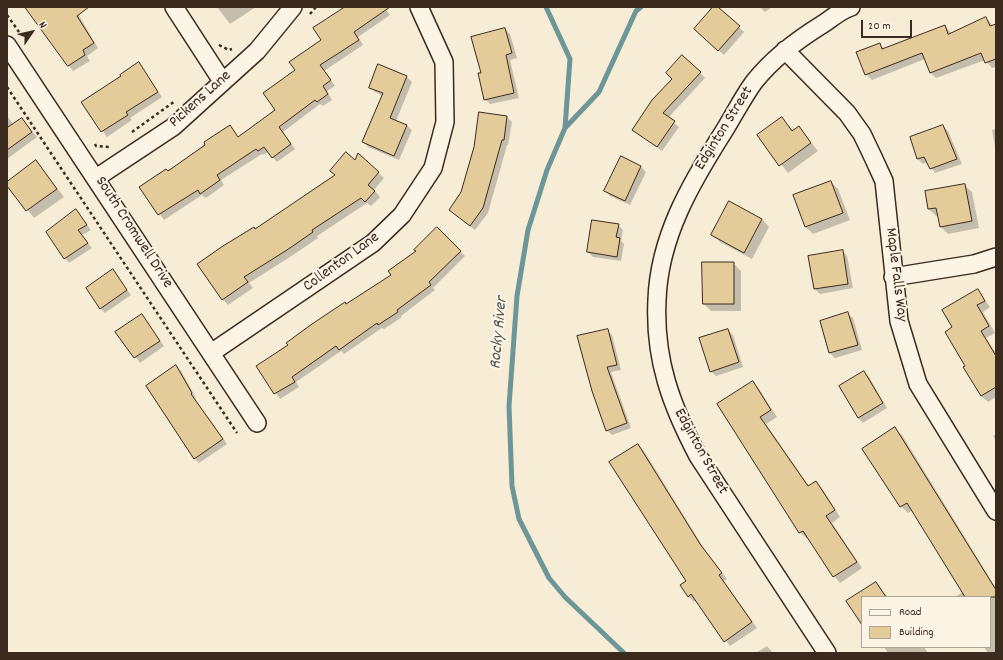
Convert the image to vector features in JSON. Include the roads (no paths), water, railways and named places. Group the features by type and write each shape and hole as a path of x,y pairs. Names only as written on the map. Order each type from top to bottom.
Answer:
{"street":[{"path":"174,7 222,81"},
{"name":"Collenton Lane","path":"211,354 373,243 402,215 433,168 445,122 444,62 419,7"},
{"name":"Edginton Street","path":"827,653 698,456 681,423 663,373 657,325 658,292 666,245 673,222 694,178 754,83 786,50 817,28 852,7"},
{"name":"Pickens Lane","path":"96,178 173,127 222,81 300,12"},
{"name":"Maple Falls Way","path":"786,50 847,113 862,134 884,181 893,277 899,321 918,384 996,511"},
{"name":"South Cromwell Drive","path":"9,52 96,178 257,423"},
{"path":"893,277 974,264 996,257"}],"waterway":[{"path":"546,7 570,59 565,128"},
{"name":"Rocky River","path":"624,653 565,597 549,578 519,519 512,486 509,406 517,296 528,230 547,170 565,128 599,92 636,11 641,7"}]}
